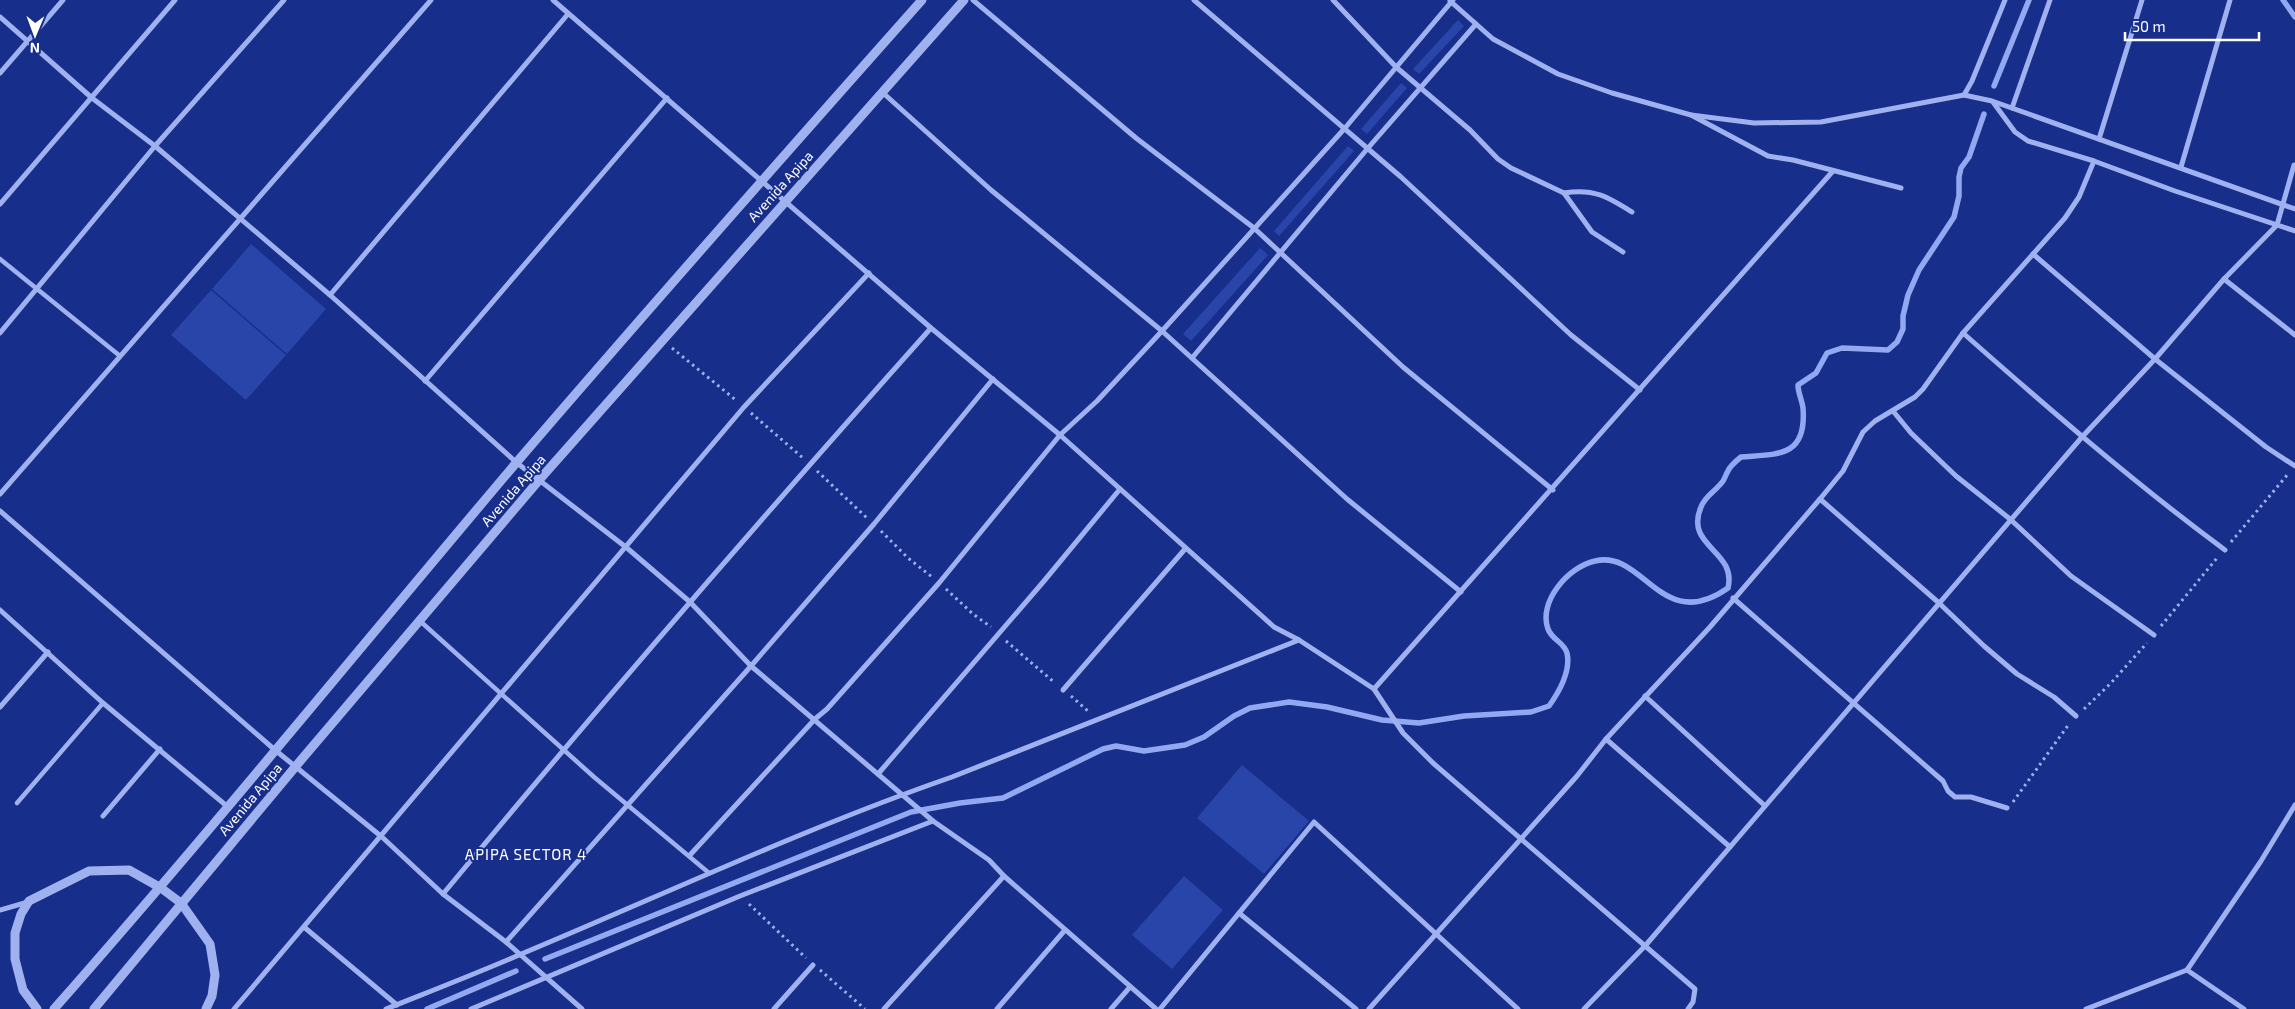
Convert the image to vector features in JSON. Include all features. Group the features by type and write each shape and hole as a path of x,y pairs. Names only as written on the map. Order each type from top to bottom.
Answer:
{"street":[{"path":"0,73 62,0"},
{"path":"0,204 175,0"},
{"path":"0,333 155,146 284,0"},
{"path":"0,494 430,0"},
{"path":"552,0 931,328 1060,436 1274,627 1299,640 1374,689 1409,739 1433,763 1695,989 1693,1002 1688,1009"},
{"name":"Avenida Apipa","path":"54,1009 161,888 517,462 761,181 922,0"},
{"name":"Avenida Apipa","path":"94,1009 296,766 540,480 964,0"},
{"path":"973,0 1136,138 1254,228 1403,367 1552,490"},
{"path":"1194,0 1368,148 1571,335 1640,390"},
{"path":"1333,0 1396,67 1470,130 1498,159 1511,168 1564,193 1592,232 1622,252"},
{"path":"1964,95 1972,81 2005,0"},
{"path":"2012,108 2050,0"},
{"path":"2099,139 2142,0"},
{"path":"2181,167 2230,0"},
{"path":"690,855 815,719 827,709 939,583 1060,436 1162,331 1345,128 1451,1 1494,39 1558,74 1629,99 1691,115 1754,123 1821,122 1964,95 1992,101 2295,209"},
{"path":"330,295 568,14"},
{"path":"0,18 92,98 155,146 330,295 517,462 627,548 690,602 752,666 904,794 933,821 989,860 1004,876 1065,930 1158,1009 1314,822 1518,1009"},
{"path":"1192,358 1282,253 1368,148 1476,24"},
{"path":"882,92 991,190 1162,331 1347,499 1461,592"},
{"path":"425,381 667,98"},
{"path":"1992,101 2015,132 2028,141 2094,160 2175,191 2295,231"},
{"path":"1691,115 1768,156 1793,160 1901,188"},
{"path":"1369,1009 1505,854 1522,839 1577,776 1606,738 1710,627 1820,499 1843,471 1863,432 1875,421 1916,397 1963,333 2065,218 2079,197 2094,160"},
{"path":"1584,1009 1645,946 1764,805 2082,437 2155,359 2224,279 2276,225 2294,165"},
{"path":"1374,689 1833,171"},
{"path":"1564,193 1581,190 1593,192 1609,198 1632,212"},
{"path":"2033,254 2155,359 2266,447 2295,466"},
{"path":"0,259 120,356"},
{"path":"234,1009 382,837 391,822 501,692 627,548 744,407 869,273"},
{"path":"2224,279 2295,335"},
{"path":"443,894 690,602 931,328"},
{"path":"1963,333 2082,437 2166,506 2225,550"},
{"path":"506,942 752,666 874,524 993,379"},
{"path":"1893,411 1910,433 1956,476 2010,519 2071,576 2154,635"},
{"path":"878,774 1044,581 1120,489"},
{"path":"1820,499 1939,603 1984,646 2018,674 2054,697 2076,716"},
{"path":"0,511 275,750 382,837 443,894 506,942 582,1009"},
{"path":"1063,690 1185,549"},
{"path":"1733,598 1943,781 1948,791 1955,798 1971,796 2007,808"},
{"path":"0,610 103,703 229,807"},
{"path":"420,620 594,777 690,855 709,873"},
{"path":"386,1009 520,955 709,873 904,794 952,777 1299,640"},
{"path":"0,707 48,652"},
{"path":"1645,696 1764,805"},
{"path":"17,803 103,703"},
{"path":"1606,738 1730,847"},
{"path":"103,816 160,749"},
{"path":"2086,1009 2187,970 2261,861 2295,805"},
{"path":"471,1009 740,896 933,821"},
{"path":"0,910 29,901 89,870 129,870 161,888 181,903 210,944 215,975 212,996 206,1009"},
{"path":"884,1009 1004,876"},
{"path":"29,901 21,914 16,933 15,960 23,990 38,1009"},
{"path":"1239,913 1356,1009"},
{"path":"304,927 397,1004"},
{"path":"997,1009 1065,930"},
{"path":"774,1009 814,965"},
{"path":"2187,970 2244,1009"},
{"path":"1111,1009 1130,987"},
{"path":"572,1009 576,1004"}],"path":[{"path":"740,896 814,965 865,1009"}],"shaded area":[{"path":"1458,20 1464,26 1419,74 1413,69"},
{"path":"1401,83 1407,88 1367,134 1361,129"},
{"path":"1348,146 1354,151 1279,236 1274,231"},
{"path":"251,244 326,309 287,354 212,289"},
{"path":"1260,248 1268,255 1191,341 1183,334"},
{"path":"211,290 286,355 246,400 171,335"},
{"path":"1242,765 1309,821 1264,874 1197,818"},
{"path":"1184,876 1223,910 1172,969 1132,935"}],"waterway":[{"path":"1994,86 2029,0"},
{"path":"2283,0 2295,17"},
{"path":"545,959 911,812 960,803 1003,798 1103,749 1116,746 1144,751 1185,745 1204,737 1234,716 1250,708 1289,702 1327,707 1382,720 1419,723 1464,716 1531,712 1549,706 1566,674 1568,660 1565,649 1548,629 1546,619 1547,608 1551,597 1558,587 1575,570 1595,561 1612,561 1627,567 1669,597 1686,602 1705,600 1728,588 1729,575 1725,565 1699,531 1698,520 1703,503 1723,481 1732,465 1741,457 1777,453 1795,445 1803,424 1803,408 1798,385 1816,373 1827,353 1842,348 1888,350 1897,342 1903,329 1903,316 1908,295 1919,270 1954,217 1959,196 1961,168 1969,157 1984,114"},
{"path":"427,1009 516,971"}],"district":[{"name":"APIPA SECTOR 4","path":"526,854"}]}
